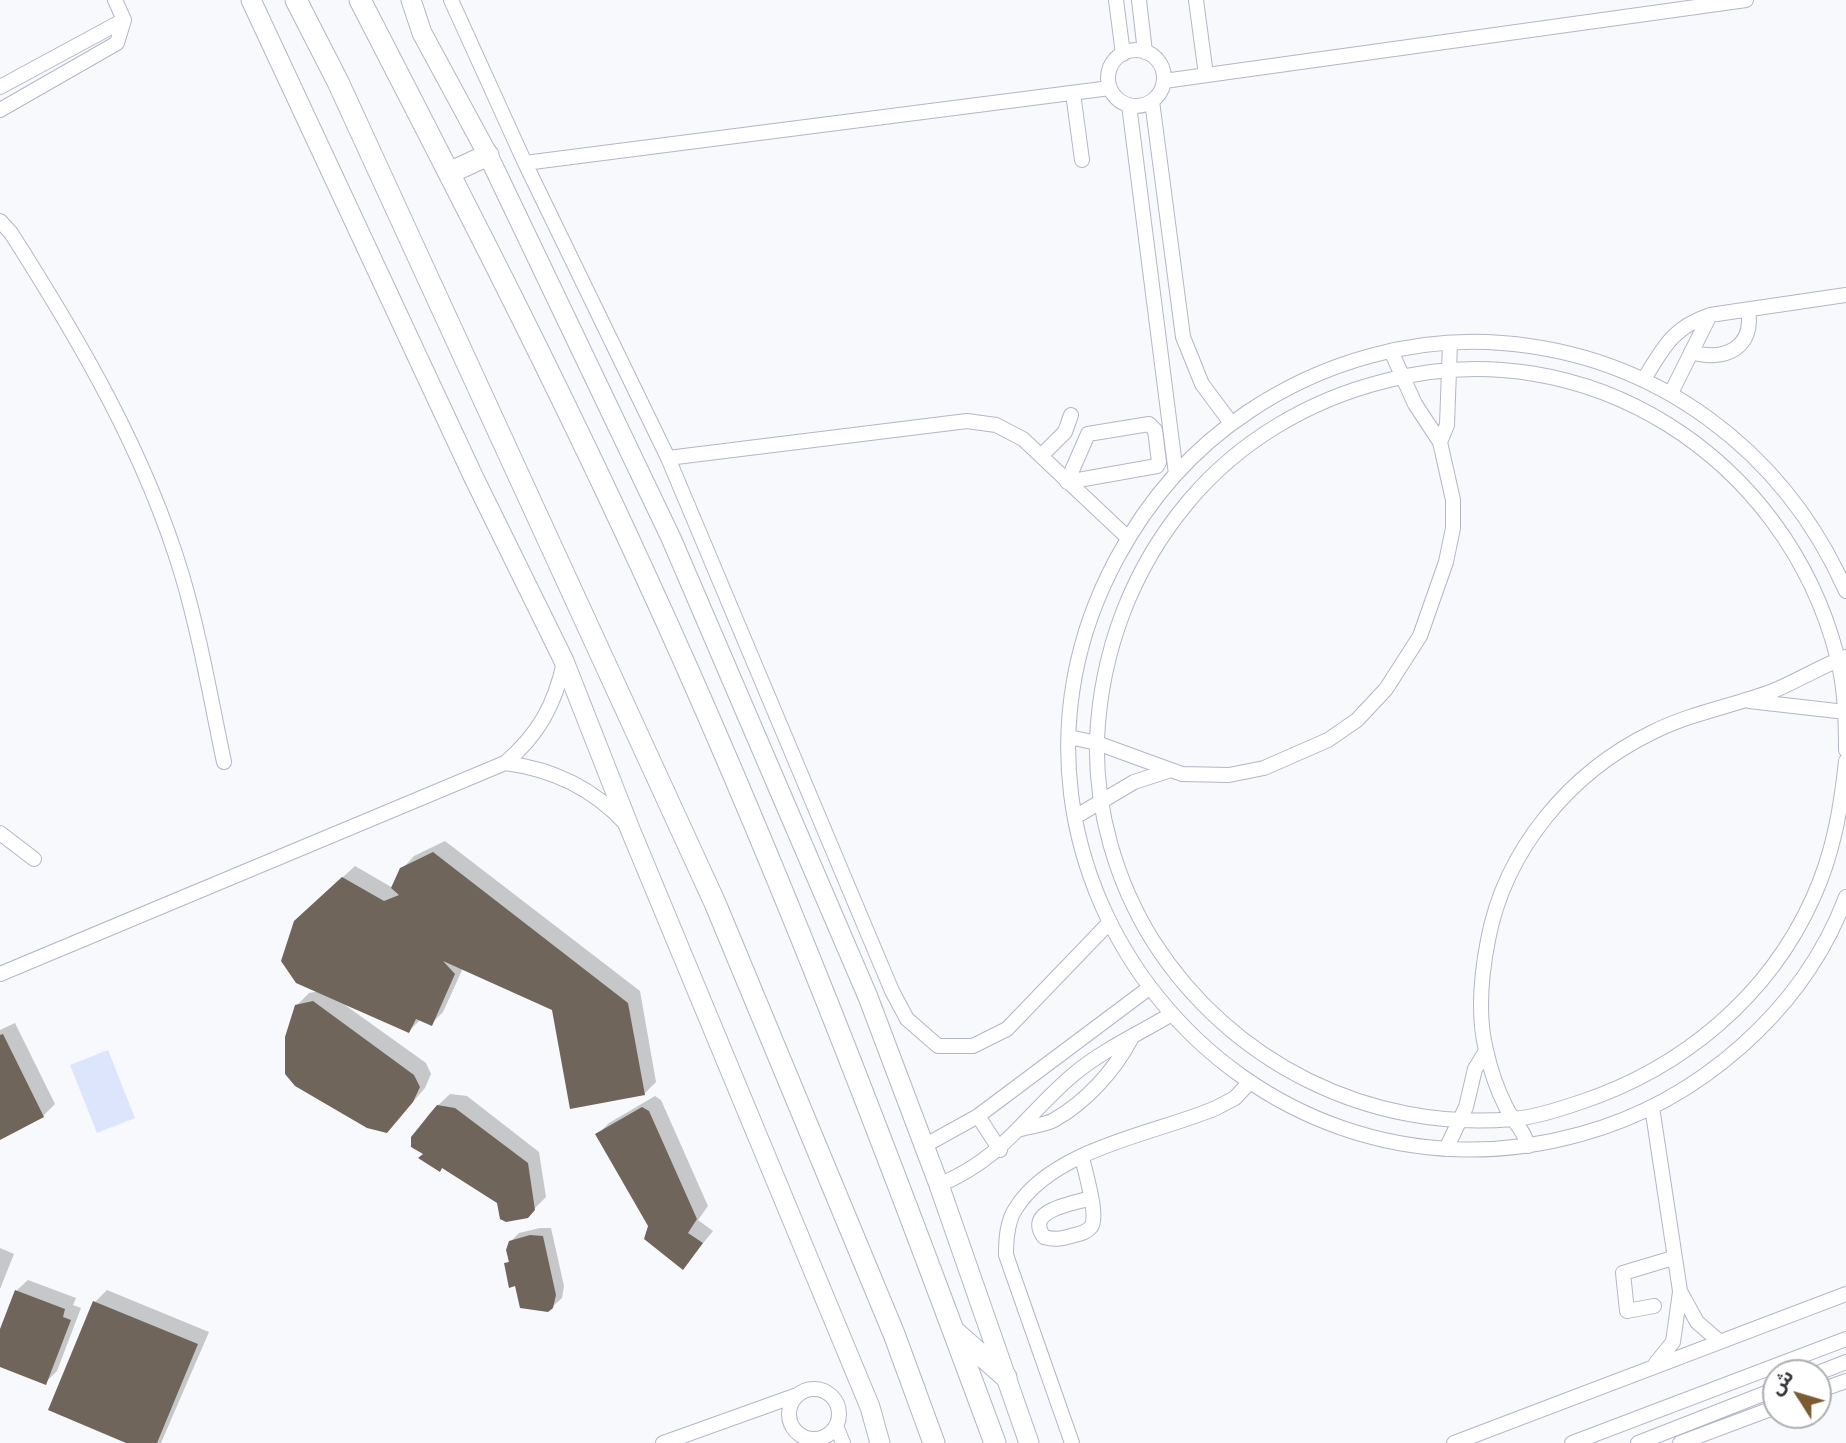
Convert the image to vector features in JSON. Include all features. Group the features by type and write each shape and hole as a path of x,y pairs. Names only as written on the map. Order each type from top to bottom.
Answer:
{"main road":[{"path":"296,0 338,82 715,903 894,1334 934,1443"},
{"path":"360,0 571,414 644,571 750,813 861,1085 995,1443"},
{"path":"449,173 488,155"},
{"path":"953,1330 1006,1377"}],"street":[{"path":"0,110 117,43 124,20 115,0"},
{"path":"251,0 474,478 564,662 630,829 870,1407 880,1443"},
{"path":"411,0 422,33 488,155 671,538 867,997 939,1185 1029,1443"},
{"path":"452,0 525,163 668,458 892,991 907,1019 938,1046 973,1046 1007,1029 1109,923"},
{"path":"1116,0 1123,54"},
{"path":"1139,0 1145,52"},
{"path":"1195,0 1206,75"},
{"path":"1164,81 1746,0"},
{"path":"0,87 124,20"},
{"path":"1145,52 1160,63 1164,81 1152,101 1141,106 1129,105 1119,100 1110,88 1111,66 1123,54 1145,52"},
{"path":"525,163 1110,88"},
{"path":"1073,93 1082,160"},
{"path":"1152,101 1183,337 1202,384 1231,423"},
{"path":"1129,105 1176,474"},
{"path":"0,221 11,233 93,365 159,512 190,605 224,762"},
{"path":"1644,379 1676,331 1710,315 1846,295"},
{"path":"1691,352 1720,356 1739,348 1748,330 1748,310"},
{"path":"1671,393 1710,315"},
{"path":"1440,442 1447,425 1450,342"},
{"path":"1846,591 1808,518 1779,481 1747,447 1711,418 1671,393 1598,361 1549,349 1500,342 1450,342 1391,351 1307,378 1231,423 1176,474 1128,538 1105,580 1088,624 1077,670 1069,737 1075,817 1087,865 1109,923 1149,988 1170,1015 1249,1083 1293,1109 1348,1131 1380,1140 1446,1149 1528,1146 1599,1129 1652,1107 1719,1066 1756,1032 1789,995 1818,954 1846,897"},
{"path":"1069,737 1097,743 1195,777 1230,775 1297,757 1328,740 1357,720 1386,689 1420,636 1446,562 1453,528 1453,500 1440,442 1415,404 1391,351"},
{"path":"1846,750 1842,658 1810,582 1781,530 1751,493 1717,459 1637,407 1593,388 1546,376 1499,370 1451,370 1402,376 1346,392 1313,405 1273,428 1235,455 1200,487 1145,562 1118,627 1101,695 1097,743 1100,802 1125,887 1144,926 1187,988 1224,1026 1285,1070 1334,1093 1375,1107 1461,1120 1515,1119 1609,1093 1653,1072 1693,1046 1730,1015 1762,980 1790,941 1813,899 1830,854 1841,807 1846,761"},
{"path":"1042,455 1065,432 1071,415"},
{"path":"668,458 967,421 996,425 1042,455 1128,538"},
{"path":"1149,424 1154,427 1159,462 1157,466 1067,482 1088,434 1149,424"},
{"path":"1528,1146 1515,1119 1505,1107 1486,1051 1481,1010 1482,976 1496,902 1512,866 1534,833 1577,784 1618,752 1652,732 1688,717 1745,701 1842,658"},
{"path":"0,974 505,763 539,729 559,685 564,662"},
{"path":"1745,701 1846,712"},
{"path":"505,763 544,771 582,787 615,813 630,829"},
{"path":"1075,817 1134,782 1171,770"},
{"path":"0,833 34,859"},
{"path":"924,1146 978,1116 1149,988"},
{"path":"939,1185 959,1176 1000,1150 1047,1099 1076,1073 1108,1050 1170,1015"},
{"path":"1021,1129 1053,1121 1078,1102 1114,1067 1131,1039"},
{"path":"1446,1149 1461,1120 1475,1069 1486,1051"},
{"path":"1072,1443 1016,1288 1006,1245 1016,1208 1047,1176 1082,1157 1216,1108 1235,1098 1249,1083"},
{"path":"1652,1107 1680,1291 1697,1322 1720,1342"},
{"path":"978,1116 1000,1150"},
{"path":"1082,1157 1091,1198"},
{"path":"1654,1306 1627,1311 1623,1273 1673,1258"},
{"path":"1651,1368 1665,1355 1673,1342 1680,1291"},
{"path":"1454,1443 1846,1294"},
{"path":"1572,1443 1846,1339"},
{"path":"663,1443 813,1388 829,1393 838,1406 836,1426 843,1443"},
{"path":"797,1395 792,1402 789,1419 798,1433 814,1439 831,1433 836,1426"},
{"path":"1637,1443 1762,1395"},
{"path":"1681,1443 1762,1412"}],"shaded area":[{"path":"108,1050 135,1118 97,1133 70,1065"}],"building":[{"path":"433,852 628,1003 645,1095 570,1109 552,1010 443,961 455,974 432,1026 416,1019 409,1033 296,983 281,961 294,921 342,877 384,901 399,895 391,888 400,868"},
{"path":"313,1001 414,1075 420,1087 413,1102 387,1133 367,1128 295,1086 285,1074 285,1037 295,1005"},
{"path":"3,1034 44,1117 0,1140 0,1035"},
{"path":"437,1105 455,1108 528,1163 535,1210 528,1218 506,1222 500,1219 497,1203 442,1168 440,1172 418,1158 423,1154 411,1147 411,1137"},
{"path":"642,1107 649,1111 697,1219 688,1233 703,1243 683,1270 644,1239 648,1226 595,1134"},
{"path":"530,1235 543,1236 556,1295 553,1308 548,1312 520,1308 515,1286 509,1288 504,1263 509,1262 506,1250 509,1241"},
{"path":"15,1290 65,1309 63,1317 71,1320 46,1385 0,1367 0,1329"},
{"path":"93,1301 198,1344 157,1443 126,1443 48,1410"}]}
